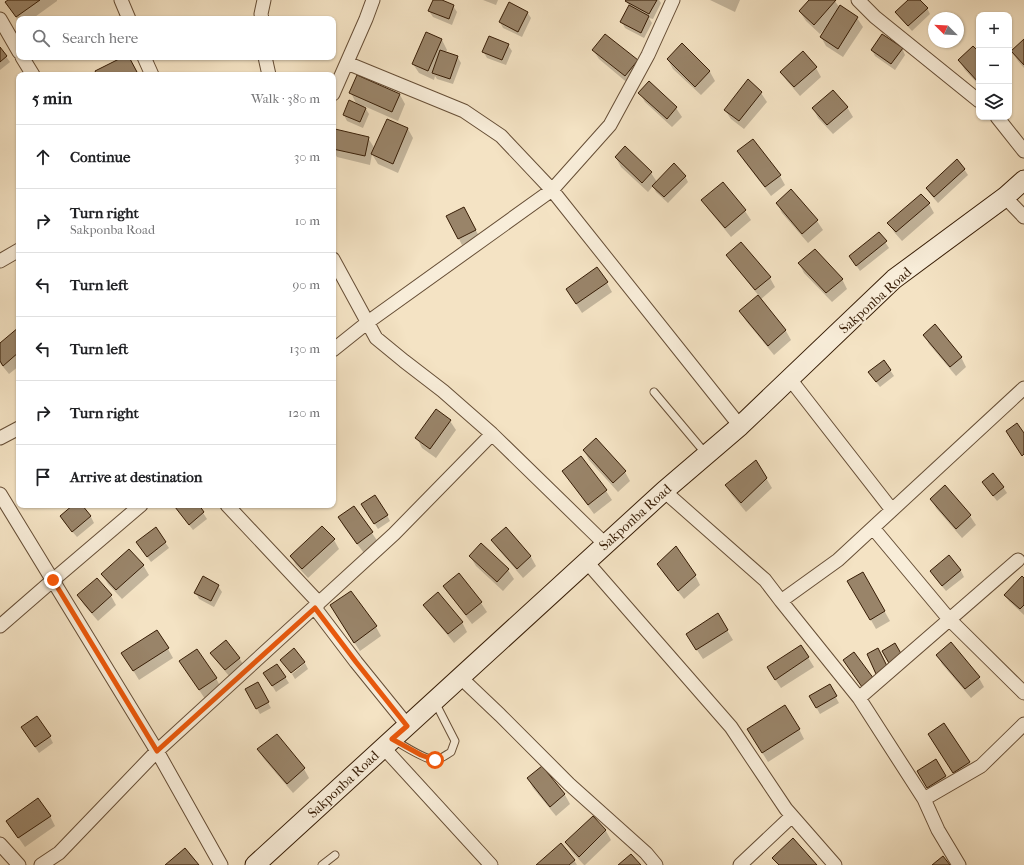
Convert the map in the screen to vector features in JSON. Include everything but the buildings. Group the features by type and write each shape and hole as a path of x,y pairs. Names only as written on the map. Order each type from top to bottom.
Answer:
{"main road":[{"name":"Sakponba Road","path":"257,864 586,561 664,491 740,426 894,280 1005,197 1024,180"}],"street":[{"path":"121,0 128,16"},
{"path":"261,16 264,0"},
{"path":"336,87 366,19 372,0"},
{"path":"336,348 368,322 552,190 610,125 648,55 672,0"},
{"path":"858,0 876,17 976,99"},
{"path":"0,19 16,47"},
{"path":"24,60 31,72"},
{"path":"145,60 151,72"},
{"path":"265,60 268,72"},
{"path":"347,63 464,111 501,136 552,190 740,426"},
{"path":"999,120 1024,150"},
{"path":"1005,197 1024,217"},
{"path":"0,261 16,252"},
{"path":"336,263 376,338 443,391 492,434 606,544"},
{"path":"790,379 892,510"},
{"path":"781,601 838,560 1023,390"},
{"path":"0,438 16,430"},
{"path":"40,865 59,853 157,751 394,534 492,434"},
{"path":"664,491 765,580 859,698 924,799 938,830 959,865"},
{"path":"0,494 157,751 221,865"},
{"path":"0,626 137,508"},
{"path":"229,508 317,606 356,662 407,726"},
{"path":"873,528 950,619 1024,693"},
{"path":"859,698 1018,560"},
{"path":"586,561 731,727 786,809 835,865"},
{"path":"460,677 569,784 646,853 656,865"},
{"path":"924,799 981,766 1024,724"},
{"path":"388,743 491,865"},
{"path":"740,865 792,816"},
{"path":"0,844 19,865"}],"lane":[{"path":"654,392 707,454"},
{"path":"388,743 435,760 451,752 455,741 434,701"},
{"path":"322,865 335,855"}],"route":[{"path":"53,580 157,751 315,608 407,726 392,739 421,755 435,760"}]}
